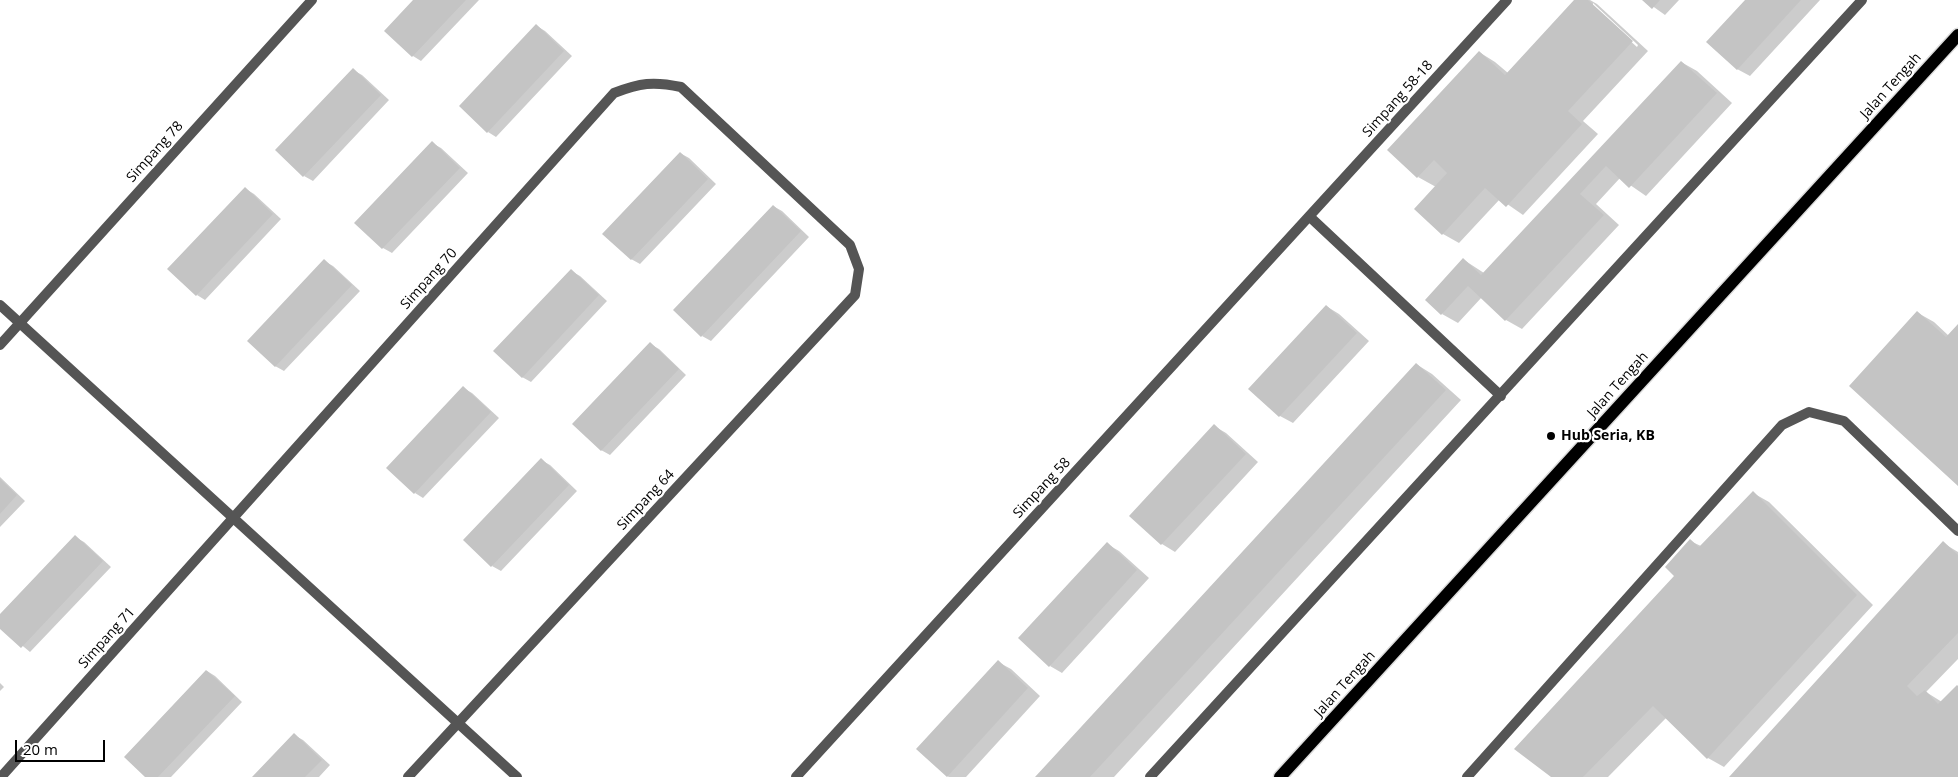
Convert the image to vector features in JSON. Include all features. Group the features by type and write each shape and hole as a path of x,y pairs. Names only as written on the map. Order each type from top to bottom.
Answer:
{"main road":[{"name":"Jalan Tengah","path":"1280,777 1958,35"}],"street":[{"name":"Simpang 78","path":"0,345 312,0"},
{"name":"Simpang 58-18","path":"1310,217 1507,0"},
{"path":"1150,777 1862,0"},
{"name":"Simpang 64","path":"408,777 855,295 859,270 850,245 681,87 658,82"},
{"name":"Simpang 70","path":"233,518 614,93 635,84 658,82"},
{"path":"1310,217 1501,396"},
{"name":"Simpang 58","path":"796,777 1310,217"},
{"path":"0,305 517,777"},
{"path":"1467,777 1782,424 1808,412 1844,421 1958,532"},
{"name":"Simpang 71","path":"1,777 233,518"}],"building":[{"path":"413,0 466,0 412,57 384,31"},
{"path":"1574,0 1588,0 1633,41 1568,111 1582,124 1506,207 1485,188 1442,235 1414,209 1447,173 1434,160 1417,178 1387,150 1479,51 1505,75"},
{"path":"1642,0 1660,0 1652,9"},
{"path":"1745,0 1801,0 1737,70 1706,42"},
{"path":"536,24 564,51 487,133 459,106"},
{"path":"1681,61 1717,93 1629,188 1606,166 1580,194 1604,215 1505,321 1468,286 1441,315 1425,300 1463,258 1481,275"},
{"path":"353,68 381,95 303,177 275,150"},
{"path":"432,141 460,168 382,249 354,223"},
{"path":"680,152 708,179 631,260 602,234"},
{"path":"245,187 273,214 196,296 167,269"},
{"path":"773,205 801,231 701,337 673,310"},
{"path":"324,259 352,285 275,367 247,341"},
{"path":"571,269 599,295 522,378 493,351"},
{"path":"1326,305 1357,333 1279,417 1248,389"},
{"path":"1917,311 1946,337 1958,324 1958,486 1849,386"},
{"path":"650,342 679,369 601,451 572,424"},
{"path":"1416,363 1446,390 1090,777 1035,777"},
{"path":"463,386 491,412 414,494 386,468"},
{"path":"1214,424 1246,454 1161,545 1129,516"},
{"path":"541,458 569,485 491,567 463,540"},
{"path":"0,479 17,495 0,514"},
{"path":"1753,491 1857,595 1707,759 1653,706 1583,777 1551,777 1514,749 1674,576 1665,567 1690,539 1699,547"},
{"path":"75,535 103,561 21,648 0,629 0,614"},
{"path":"1943,541 1958,555 1958,633 1907,686 1917,696 1925,690 1938,704 1958,686 1958,777 1729,777"},
{"path":"1107,542 1137,570 1049,667 1018,638"},
{"path":"998,660 1028,688 947,777 916,749"},
{"path":"206,670 235,696 158,777 145,777 124,757"},
{"path":"294,733 322,760 305,777 252,777"}],"place":[{"name":"Hub Seria, KB","path":"1551,436"}]}
